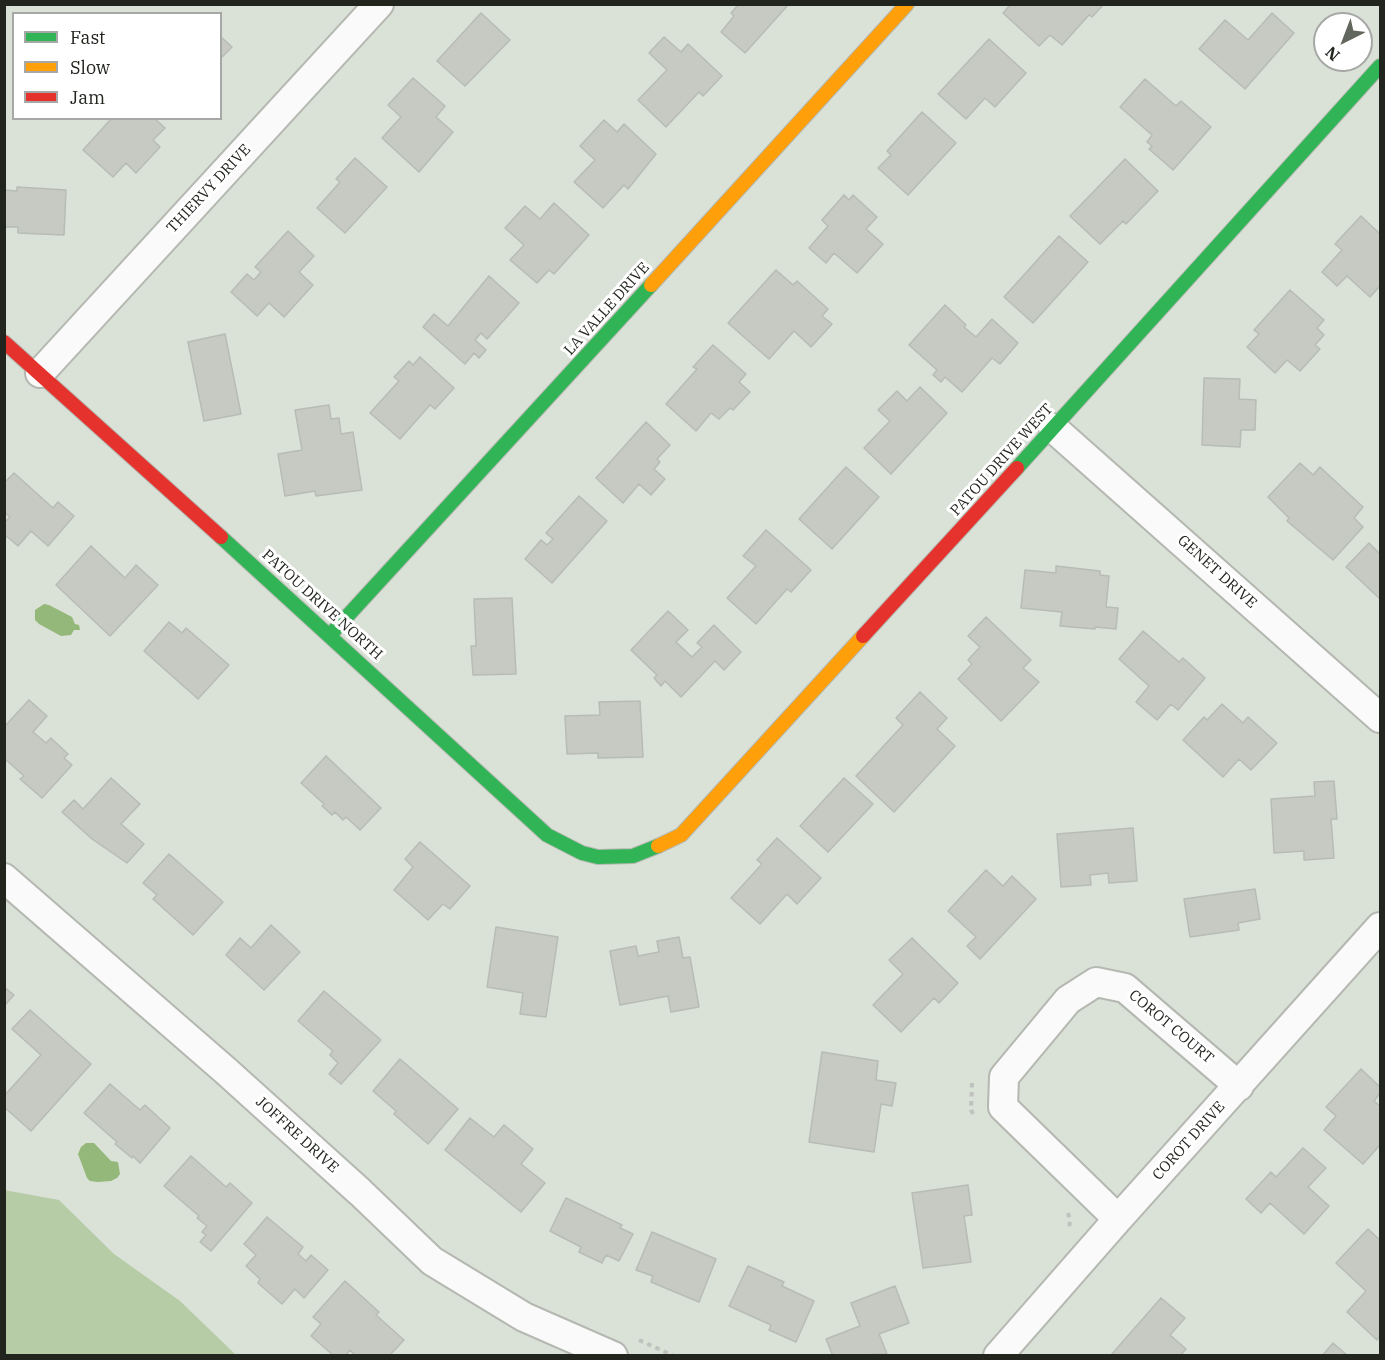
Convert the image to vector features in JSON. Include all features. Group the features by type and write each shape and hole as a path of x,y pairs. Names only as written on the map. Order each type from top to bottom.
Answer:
{"street":[{"name":"THIERVY DRIVE","path":"40,374 379,4"},
{"name":"LA VALLE DRIVE","path":"330,635 509,442 907,4"},
{"name":"PATOU DRIVE WEST","path":"633,856 681,835 1380,66"},
{"name":"PATOU DRIVE NORTH","path":"4,342 330,635 547,835 582,853 598,857 633,856"},
{"name":"GENET DRIVE","path":"1053,428 1380,718"},
{"name":"JOFFRE DRIVE","path":"4,878 235,1079 360,1191 432,1261 524,1317 613,1356"},
{"name":"COROT DRIVE","path":"999,1356 1118,1219 1380,927"},
{"name":"COROT COURT","path":"1118,1219 1003,1107 1004,1077 1068,1000 1096,982 1125,988 1239,1086"}],"path":[{"path":"974,1079 971,1087 971,1110 976,1123"},
{"path":"1065,1206 1070,1220 1068,1235"}],"shaded area":[{"path":"44,604 72,617 80,630 74,630 71,635 61,636 39,624 35,620 35,610"},
{"path":"86,1143 94,1143 111,1161 118,1162 120,1174 117,1178 98,1182 87,1178 78,1154"},
{"path":"4,1190 59,1200 114,1254 180,1301 236,1355 5,1355"}],"building":[{"path":"739,4 789,4 745,53 721,32 734,16 731,13"},
{"path":"1011,4 1104,4 1092,17 1089,15 1062,45 1050,35 1039,46 1003,13"},
{"path":"481,13 510,40 465,86 437,61"},
{"path":"1272,13 1294,33 1245,89 1199,49 1225,20 1248,40"},
{"path":"664,37 681,52 688,44 722,76 703,96 699,92 666,127 638,100 667,70 649,53"},
{"path":"222,38 232,47 222,57"},
{"path":"989,39 1026,73 995,107 985,98 966,119 938,94"},
{"path":"413,78 445,106 436,117 453,132 419,172 382,138 401,117 388,105"},
{"path":"1145,79 1176,106 1181,101 1211,127 1173,170 1149,149 1152,146 1147,142 1152,135 1120,107"},
{"path":"922,112 956,143 908,195 878,168 891,155 887,151"},
{"path":"110,120 156,120 165,128 153,140 160,147 136,173 126,163 113,177 83,150"},
{"path":"604,120 617,132 624,124 656,154 628,189 624,185 603,208 574,182 595,160 580,146"},
{"path":"355,158 387,187 345,233 317,208 340,182 336,179"},
{"path":"1125,159 1158,191 1126,224 1123,221 1100,244 1070,216"},
{"path":"17,187 66,190 64,235 18,233 18,227 4,227 4,190 17,191"},
{"path":"844,195 849,200 853,195 877,217 866,229 883,244 857,273 834,253 826,263 809,248 828,226 822,220"},
{"path":"554,203 589,235 554,274 549,270 537,283 510,260 524,245 505,228 525,206 540,219"},
{"path":"1361,216 1380,234 1380,286 1370,297 1347,276 1337,286 1322,272 1342,250 1335,244"},
{"path":"288,231 314,256 299,272 313,285 284,317 269,303 257,316 231,292 247,274 254,280 261,272 255,267"},
{"path":"1059,236 1088,262 1033,323 1004,297"},
{"path":"776,270 793,285 797,281 828,309 822,316 832,324 811,347 794,331 769,359 728,323"},
{"path":"489,276 519,303 487,339 481,333 475,340 486,350 479,358 474,353 465,364 423,327 434,314 448,326"},
{"path":"1290,290 1324,320 1317,328 1324,335 1315,345 1320,349 1300,371 1287,360 1275,373 1247,347 1259,334 1254,330"},
{"path":"945,305 976,337 992,319 1018,343 1000,364 992,358 962,392 945,377 941,382 933,375 937,370 909,345"},
{"path":"225,334 241,414 204,421 188,342"},
{"path":"713,345 746,374 739,382 750,392 733,410 730,408 719,419 711,413 696,431 666,404 697,369 693,367"},
{"path":"420,357 454,388 435,409 430,405 400,439 370,413 399,381 394,377 409,361 413,365"},
{"path":"1204,378 1240,379 1239,399 1256,400 1255,430 1241,430 1240,447 1202,445"},
{"path":"920,387 947,413 891,474 864,448 890,421 878,410 897,391 907,401"},
{"path":"329,405 331,419 339,418 341,434 353,432 362,490 316,496 315,491 285,496 278,454 302,450 295,410"},
{"path":"646,422 670,445 657,459 660,462 654,469 665,479 651,495 639,484 623,503 596,478"},
{"path":"1300,463 1313,475 1320,467 1363,507 1354,518 1363,527 1333,560 1287,521 1289,518 1268,497"},
{"path":"846,467 879,497 832,549 799,519"},
{"path":"14,473 53,508 58,502 74,516 48,546 31,531 18,546 4,534 4,523 10,517 4,512 4,483"},
{"path":"579,496 607,521 552,583 525,559 541,540 547,545 553,539 546,533"},
{"path":"766,530 811,570 791,592 787,589 756,624 727,598 756,566 743,556"},
{"path":"1369,543 1380,554 1380,599 1346,567"},
{"path":"91,546 125,578 136,565 158,585 110,636 56,585"},
{"path":"1056,566 1100,571 1100,575 1109,576 1106,607 1118,608 1116,629 1060,626 1062,612 1021,608 1025,570 1056,573"},
{"path":"512,598 516,674 473,675 471,646 476,646 474,599"},
{"path":"668,611 688,630 676,642 692,657 702,647 697,643 714,625 741,652 724,670 715,661 681,697 665,681 661,686 654,678 657,675 631,650"},
{"path":"986,617 1031,660 1023,668 1039,682 1001,721 958,679 972,664 968,660 980,647 968,636"},
{"path":"169,622 182,633 186,628 229,665 198,699 144,651"},
{"path":"1143,631 1179,662 1183,658 1205,678 1178,710 1171,704 1157,720 1136,702 1149,686 1119,659"},
{"path":"920,692 947,718 937,729 955,746 894,812 856,776 903,725 896,718"},
{"path":"29,700 47,716 33,732 46,743 51,738 68,754 64,758 72,765 42,798 20,779 24,776 4,758 4,727"},
{"path":"640,701 643,757 598,758 598,753 567,754 565,716 600,715 599,702"},
{"path":"1222,704 1243,723 1248,717 1277,743 1251,770 1239,759 1223,777 1183,740 1204,717 1207,720"},
{"path":"326,756 381,808 360,830 346,817 343,820 335,812 332,815 322,806 324,804 301,783"},
{"path":"111,778 140,804 121,824 144,844 127,863 92,839 62,812 74,800 83,809"},
{"path":"844,778 873,804 828,852 800,826"},
{"path":"1334,781 1337,819 1331,819 1334,858 1304,860 1304,851 1274,853 1271,799 1315,796 1314,782"},
{"path":"1133,828 1137,881 1109,883 1108,873 1090,875 1091,885 1061,887 1057,834"},
{"path":"777,838 821,878 797,904 787,894 760,924 731,898 762,864 757,860"},
{"path":"420,842 470,886 450,909 443,904 428,920 394,890 413,867 405,859"},
{"path":"169,854 223,902 193,935 153,899 157,895 143,883"},
{"path":"986,870 1003,886 1012,876 1036,899 980,959 967,946 976,937 948,911"},
{"path":"1255,889 1260,919 1238,923 1239,930 1190,937 1184,899"},
{"path":"271,925 300,952 264,990 226,955 240,938 251,948"},
{"path":"496,927 558,937 546,1017 520,1014 523,993 487,987"},
{"path":"679,937 683,958 690,957 699,1007 671,1012 668,996 620,1005 610,951 636,946 638,956 659,952 657,941"},
{"path":"912,938 958,983 939,1003 934,998 901,1032 873,1005 903,974 889,960"},
{"path":"4,987 14,995 4,1006"},
{"path":"324,991 381,1040 341,1084 329,1074 338,1063 330,1055 333,1051 298,1021"},
{"path":"30,1010 91,1064 31,1131 4,1107 4,1096 41,1055 12,1029"},
{"path":"822,1052 878,1061 876,1080 896,1083 892,1106 881,1104 874,1152 809,1142"},
{"path":"400,1059 458,1109 428,1144 394,1114 396,1111 373,1091"},
{"path":"1361,1069 1380,1087 1380,1093 1374,1101 1380,1106 1380,1145 1363,1164 1324,1130 1336,1116 1326,1107"},
{"path":"110,1084 140,1110 145,1105 170,1128 140,1163 115,1144 117,1142 84,1113"},
{"path":"470,1118 494,1137 504,1125 533,1149 521,1164 545,1183 521,1212 445,1150"},
{"path":"1303,1148 1326,1168 1308,1187 1329,1206 1304,1234 1270,1203 1261,1213 1246,1199 1271,1172 1276,1177"},
{"path":"191,1156 226,1187 230,1183 252,1203 211,1251 200,1242 206,1235 202,1232 207,1226 197,1218 199,1216 164,1186"},
{"path":"968,1185 972,1215 964,1216 971,1262 923,1268 912,1193"},
{"path":"566,1198 622,1225 620,1228 633,1234 619,1261 606,1255 602,1263 579,1252 581,1247 550,1231"},
{"path":"267,1217 303,1247 298,1254 306,1261 311,1255 328,1270 304,1298 295,1289 282,1304 258,1283 260,1279 246,1266 256,1255 244,1244"},
{"path":"1368,1229 1380,1240 1380,1336 1377,1340 1347,1312 1366,1291 1336,1263"},
{"path":"652,1232 716,1259 699,1302 651,1282 653,1276 636,1270"},
{"path":"748,1266 784,1282 782,1286 814,1301 796,1342 769,1330 771,1325 729,1306"},
{"path":"345,1281 379,1312 376,1315 404,1340 389,1356 356,1356 350,1350 345,1356 334,1356 311,1336 321,1324 313,1317"},
{"path":"895,1286 909,1323 879,1334 887,1354 833,1356 826,1339 860,1326 851,1303"},
{"path":"1161,1298 1185,1318 1170,1335 1186,1349 1180,1356 1111,1355"},
{"path":"1333,1343 1348,1356 1322,1356"}],"traffic: fast":[{"path":"1017,468 1380,66"},
{"path":"330,635 651,285"},
{"path":"221,537 547,835 582,853 598,857 633,856 658,846"}],"traffic: slow":[{"path":"651,285 907,4"},
{"path":"658,846 681,835 863,636"}],"traffic: jam":[{"path":"4,342 221,537"},
{"path":"863,636 1017,468"}]}
